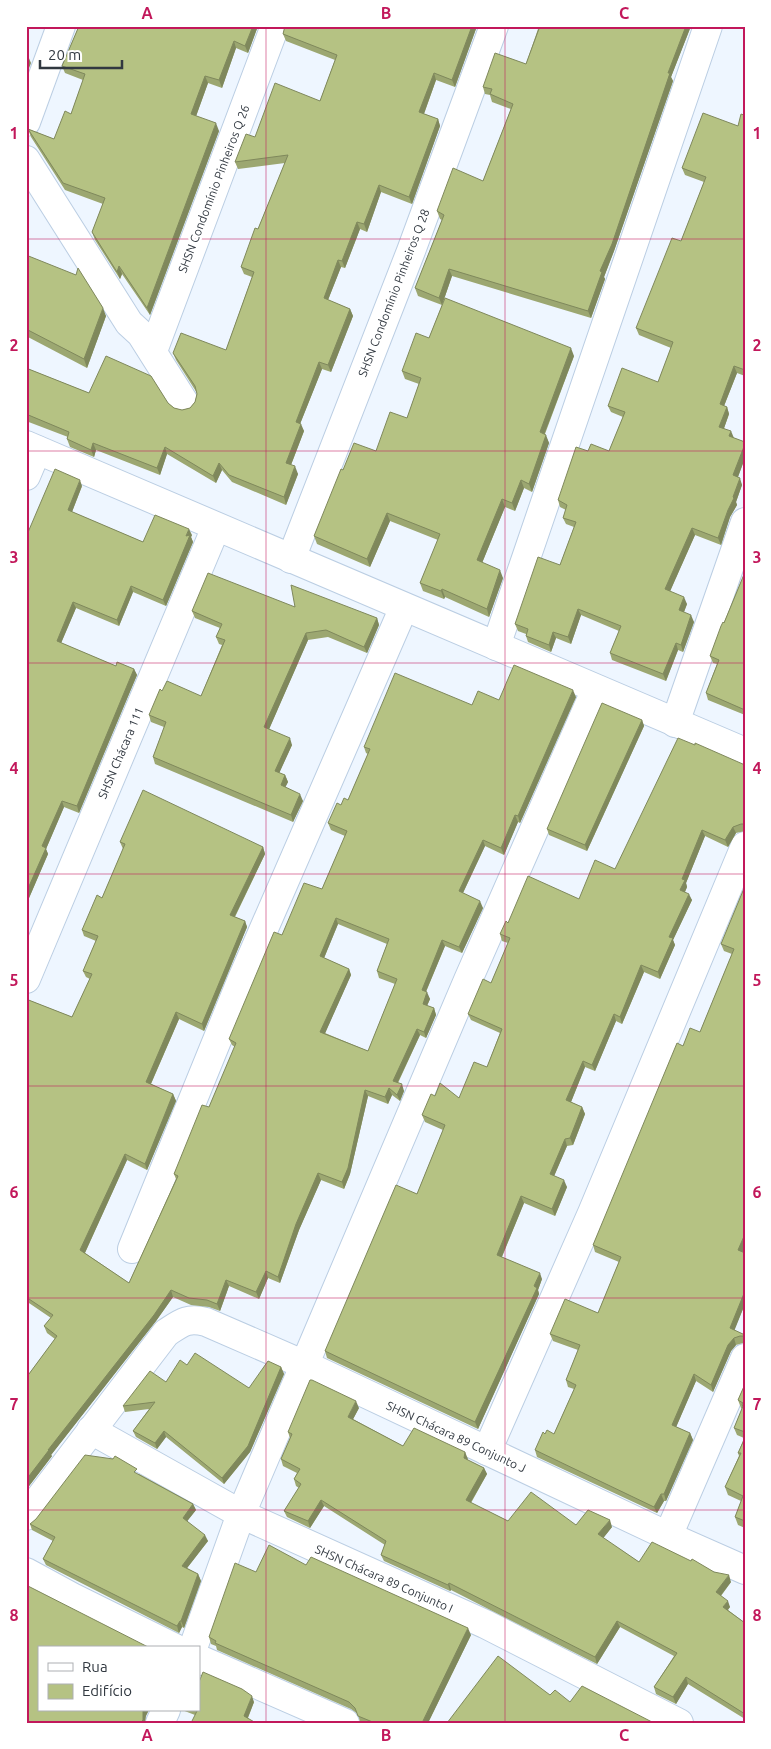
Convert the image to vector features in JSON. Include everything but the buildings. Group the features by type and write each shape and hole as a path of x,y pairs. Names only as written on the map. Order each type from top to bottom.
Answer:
{"street":[{"path":"26,122 61,26"},
{"name":"SHSN Condomínio Pinheiros Q 26","path":"153,351 275,26"},
{"name":"SHSN Condomínio Pinheiros Q 28","path":"291,558 411,251 494,26"},
{"path":"496,646 708,26"},
{"path":"26,160 129,323 141,334 153,351 184,402"},
{"path":"26,476 32,448 745,752"},
{"path":"675,723 745,522"},
{"name":"SHSN Chácara 111","path":"26,979 216,526"},
{"path":"132,1249 242,979 404,607"},
{"path":"195,1646 241,1514 468,980 596,689"},
{"path":"487,1451 592,1213 745,846"},
{"name":"SHSN Chácara 89 Conjunto J","path":"91,1430 166,1333 183,1322 194,1319 206,1322 305,1366 668,1536 745,1570"},
{"path":"668,1536 745,1358"},
{"path":"26,1516 91,1430"},
{"name":"SHSN Chácara 89 Conjunto I","path":"91,1430 241,1514 485,1624 679,1723"},
{"path":"26,1572 171,1646"},
{"path":"200,1659 345,1723"}]}
